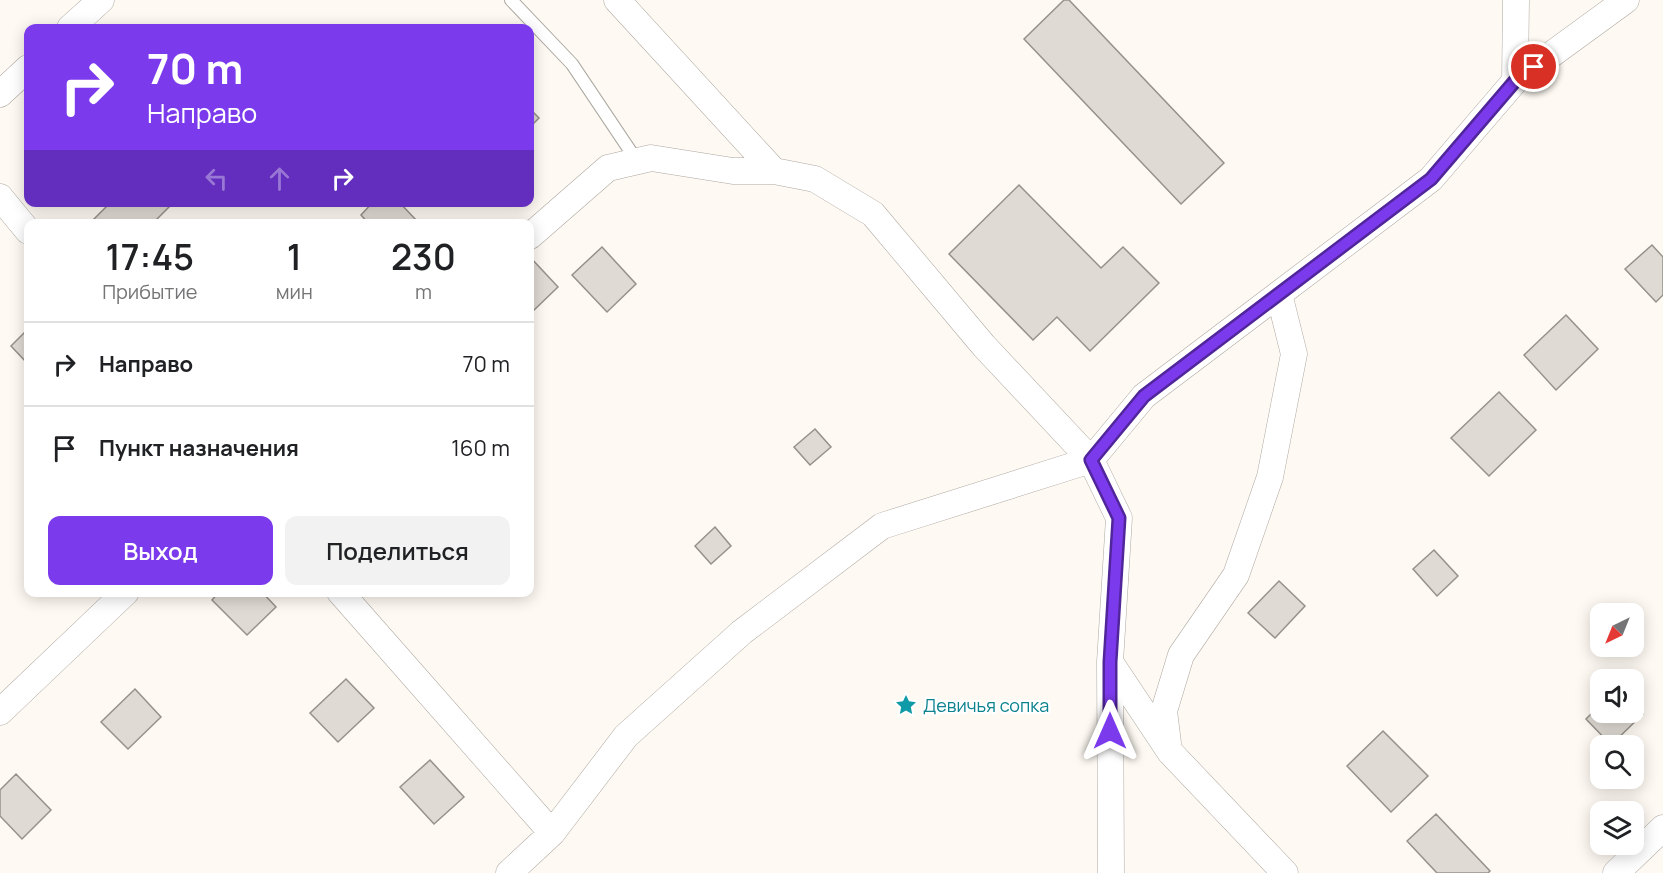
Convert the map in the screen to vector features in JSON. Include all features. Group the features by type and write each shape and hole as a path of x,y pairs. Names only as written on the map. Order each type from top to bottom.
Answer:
{"street":[{"path":"74,24 101,0"},
{"path":"617,0 774,171"},
{"path":"1515,81 1516,0"},
{"path":"509,873 552,833 626,735 742,632 882,526 1091,460 1144,396 1431,179 1515,81 1626,0"},
{"path":"0,94 24,72"},
{"path":"534,233 608,168 651,158 733,171 774,171 815,179 873,214 984,346 1091,460 1119,518 1110,662 1111,873"},
{"path":"0,197 24,226"},
{"path":"1170,752 1164,711 1181,655 1236,575 1270,477 1294,354 1279,294"},
{"path":"0,712 121,597"},
{"path":"344,597 552,833"},
{"path":"1110,662 1170,752 1285,873"},
{"path":"1616,873 1663,828"}],"lane":[{"path":"511,0 534,24"},
{"path":"534,24 572,64 637,161"}],"building":[{"path":"1064,0 1069,0 1224,163 1181,204 1024,39"},
{"path":"534,113 539,118 534,123"},
{"path":"1019,185 1101,268 1123,247 1159,283 1090,351 1057,317 1033,340 949,254"},
{"path":"106,207 169,207 157,219 94,219"},
{"path":"368,207 404,207 415,219 365,219 361,215"},
{"path":"1652,245 1663,257 1663,295 1656,302 1625,269"},
{"path":"602,247 636,284 607,312 572,275"},
{"path":"534,261 558,287 534,310"},
{"path":"1566,315 1598,349 1556,390 1524,355"},
{"path":"24,333 24,360 11,346"},
{"path":"1499,392 1536,430 1489,476 1451,438"},
{"path":"815,429 831,447 810,465 794,447"},
{"path":"715,527 731,546 711,564 695,546"},
{"path":"1434,550 1458,576 1437,596 1413,569"},
{"path":"1279,581 1305,606 1275,638 1248,613"},
{"path":"215,597 267,597 276,607 247,635 212,600"},
{"path":"346,679 374,708 338,742 310,713"},
{"path":"135,689 161,717 128,749 101,722"},
{"path":"1590,715 1590,723 1634,723 1621,735 1601,735 1586,719"},
{"path":"1383,731 1428,776 1391,812 1347,766"},
{"path":"430,760 464,797 434,824 400,787"},
{"path":"16,774 51,810 22,839 0,816 0,790"},
{"path":"1436,814 1490,871 1488,873 1437,873 1407,841"}],"place":[{"name":"Девичья сопка","path":"906,705"}],"route":[{"path":"1110,731 1110,662 1119,518 1091,460 1144,396 1431,179 1515,81 1534,67"}]}
